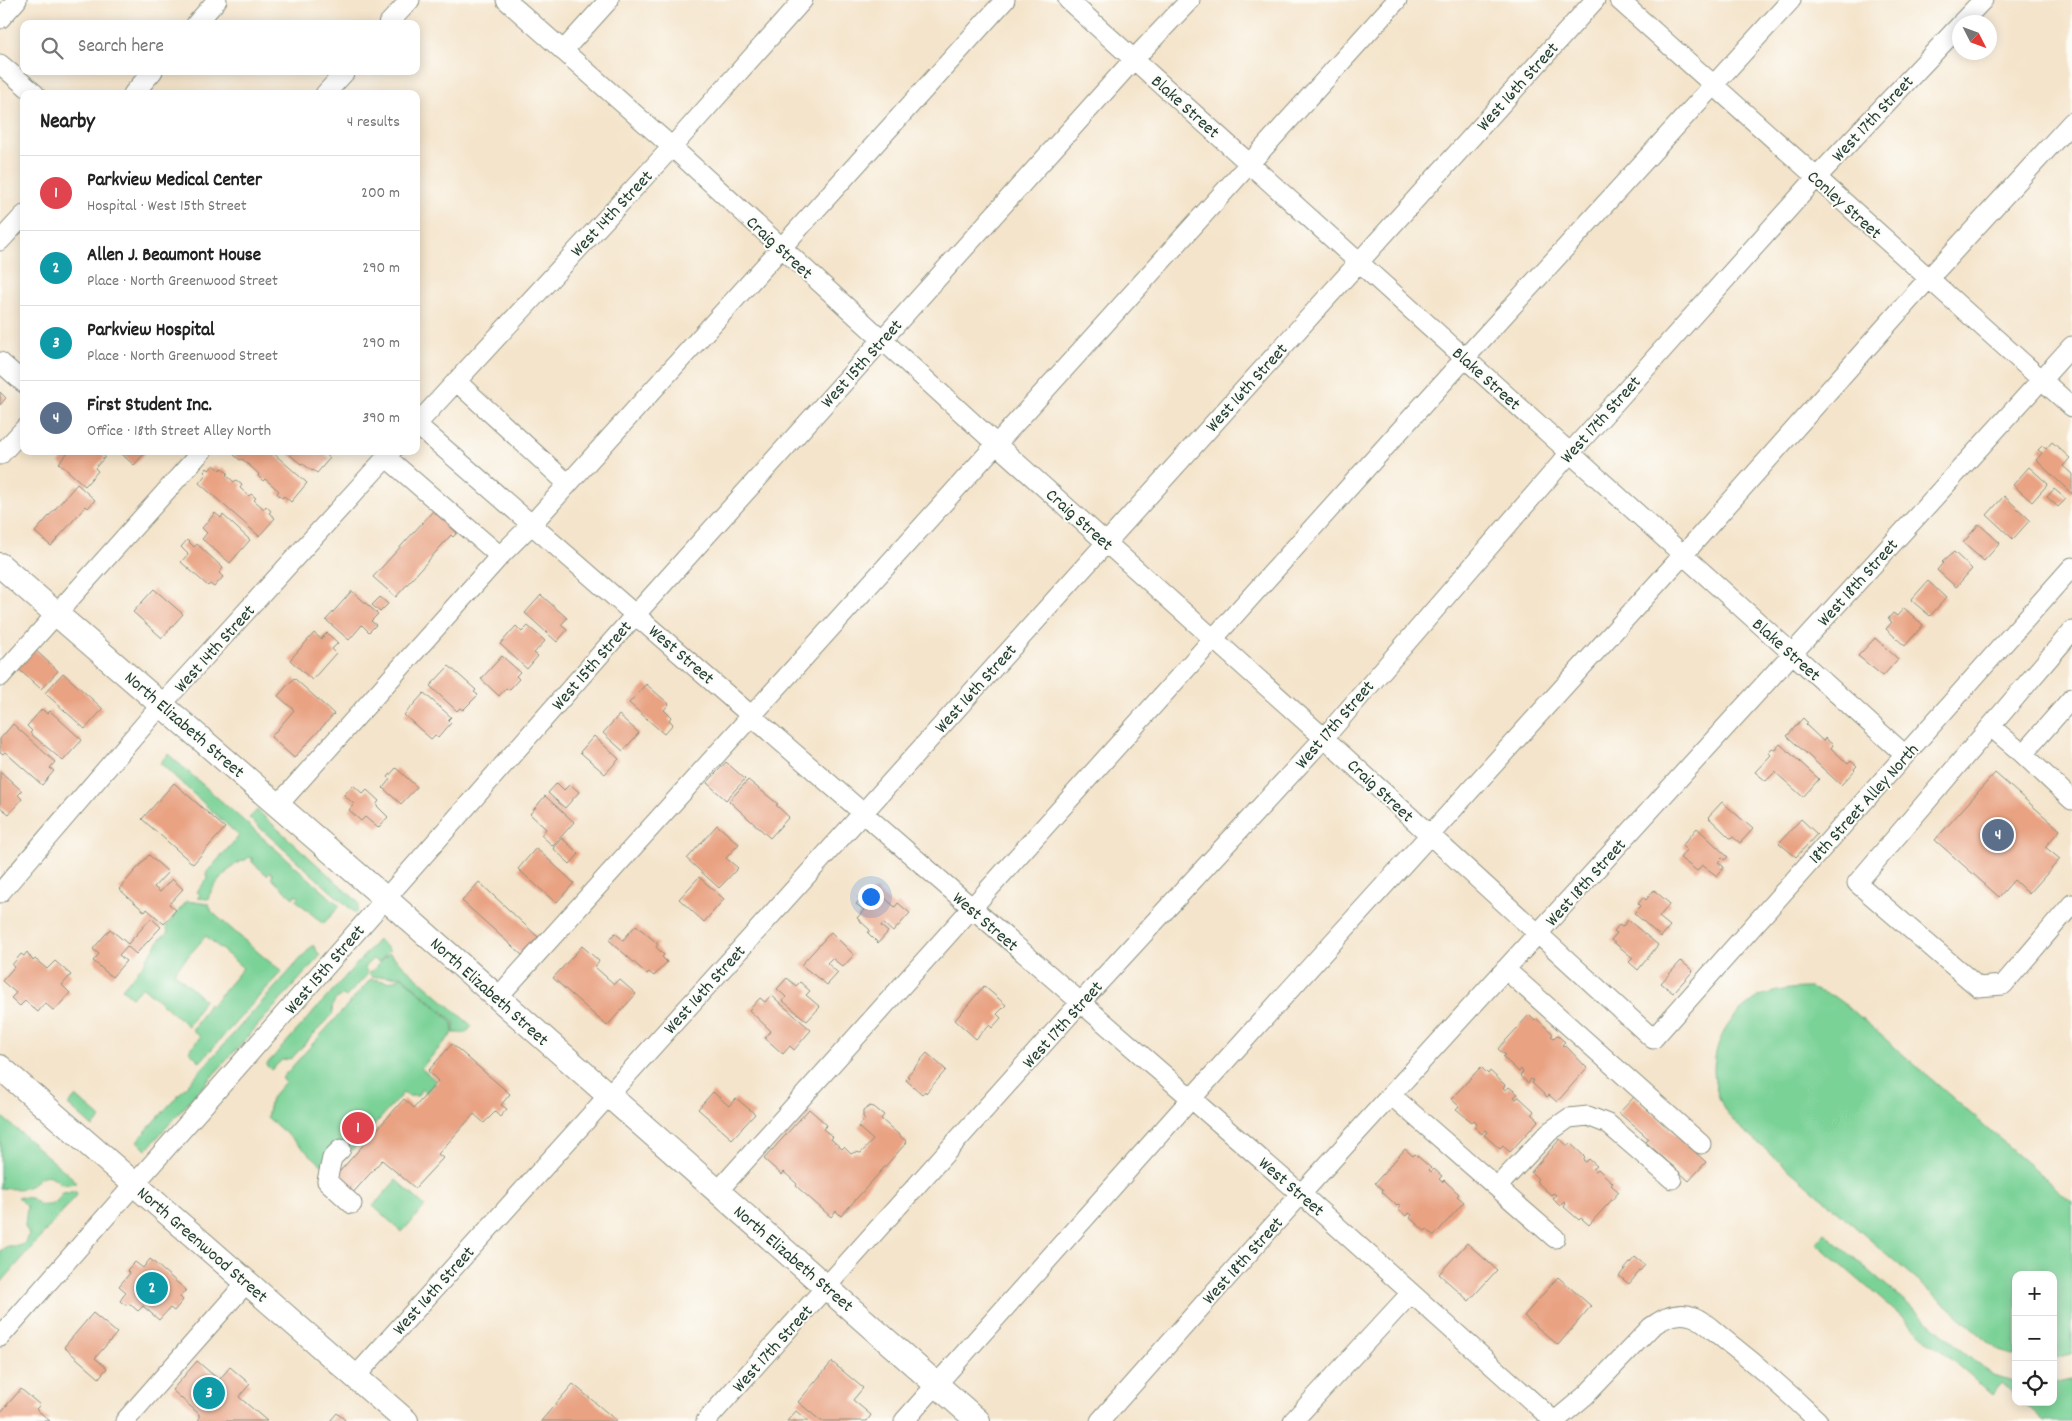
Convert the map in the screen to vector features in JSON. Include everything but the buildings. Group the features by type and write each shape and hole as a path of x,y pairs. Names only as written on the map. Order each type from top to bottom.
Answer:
{"main road":[{"name":"North Elizabeth Street","path":"0,564 278,804 607,1096 828,1287 978,1421"},
{"name":"North Greenwood Street","path":"0,1067 406,1421"}],"street":[{"path":"0,19 17,0"},
{"path":"200,20 217,0"},
{"path":"392,20 410,0"},
{"name":"Craig Street","path":"506,0 672,147 996,444 1324,738 1653,1039"},
{"path":"563,51 610,0"},
{"name":"West 14th Street","path":"420,420 672,147 802,0"},
{"path":"278,804 500,556 532,524 780,247 1005,0"},
{"name":"Blake Street","path":"1068,0 1905,756"},
{"name":"West 15th Street","path":"0,1337 636,614 1134,59 1190,0"},
{"path":"497,998 1397,0"},
{"name":"West 16th Street","path":"355,1376 1595,0"},
{"name":"Conley Street","path":"1619,0 2072,407"},
{"path":"718,1191 1465,358 1791,0"},
{"name":"West 17th Street","path":"1969,15 1983,0"},
{"name":"West 17th Street","path":"706,1421 828,1287 1080,1003 1324,738 1570,453 1816,178 1952,34"},
{"path":"0,64 30,90"},
{"path":"136,90 150,75"},
{"path":"329,90 342,75"},
{"path":"904,1421 1191,1099 1683,555 1929,278 2072,122"},
{"path":"0,241 20,219"},
{"name":"West 18th Street","path":"1100,1421 1391,1095 2072,346"},
{"path":"0,362 20,380"},
{"path":"456,381 568,484"},
{"name":"West Street","path":"420,427 1302,1194 1554,1421"},
{"path":"0,454 20,433"},
{"path":"0,676 198,455"},
{"name":"West 14th Street","path":"0,893 162,704 388,455"},
{"path":"390,455 500,556"},
{"name":"18th Street Alley North","path":"1653,1039 2072,567"},
{"path":"2072,631 1857,883 1978,987 2003,985 2072,904"},
{"path":"2023,754 2072,698"},
{"path":"1990,727 2071,798"},
{"path":"1505,969 1701,1144"},
{"path":"1391,1095 1555,1238"},
{"path":"1497,1187 1549,1132 1569,1118 1588,1116 1608,1124 1672,1179"},
{"path":"341,1149 332,1158 327,1181 352,1204"},
{"path":"125,1421 246,1282"},
{"path":"1293,1421 1412,1293"},
{"path":"1554,1421 1586,1395 1651,1327 1663,1318 1678,1314 1693,1316 1710,1328 1752,1362 1818,1421"}],"green space":[{"path":"168,754 340,906 323,924 296,900 299,897 296,895 293,898 271,878 273,875 270,872 267,875 249,857 236,864 224,875 212,890 208,899 197,898 200,895 197,892 207,879 206,873 239,836 160,763"},
{"path":"257,810 359,903 357,913 249,818"},
{"path":"187,901 209,904 212,912 282,971 200,1062 189,1051 200,1037 192,1030 209,1004 211,1006 243,968 206,936 174,972 204,1000 188,1026 143,987 132,997 122,989 141,967 161,938 168,932 166,926"},
{"path":"378,940 389,951 379,962 373,959 366,965 365,968 368,974 346,997 343,995 336,999 332,1007 333,1013 292,1058 282,1060 271,1070 266,1065"},
{"path":"313,945 320,956 146,1150 137,1141"},
{"path":"389,953 472,1026 466,1033 454,1033 454,1022 402,976 372,977 369,974"},
{"path":"402,977 452,1022 453,1033 421,1068 436,1081 426,1093 422,1089 417,1096 408,1096 403,1093 337,1167 322,1165 267,1117 271,1098 285,1082 282,1078 371,979 389,982"},
{"path":"1797,988 1809,988 1833,996 1851,1009 2072,1202 2072,1353 2057,1358 2057,1271 2012,1271 2012,1355 1999,1351 1736,1124 1728,1115 1719,1096 1715,1082 1714,1067 1720,1039 1727,1026 1736,1015 1760,996"},
{"path":"76,1096 101,1118 93,1127 68,1105"},
{"path":"0,1115 76,1183 61,1184 54,1178 44,1176 24,1188 0,1188"},
{"path":"396,1180 425,1206 402,1232 373,1206"},
{"path":"76,1191 77,1195 0,1284 0,1251 7,1246 24,1244 29,1234 25,1226 27,1207 17,1197 31,1198 40,1205 47,1205 56,1202 62,1193"},
{"path":"1825,1233 1983,1368 1994,1375 2012,1381 2012,1392 2002,1383 1992,1395 1816,1243"},
{"path":"2072,1379 2072,1421 2044,1421 2027,1406 2057,1406 2057,1382"}],"place":[{"name":"First Student Inc.","path":"1998,835"},
{"name":"Parkview Medical Center","path":"358,1128"},
{"name":"Allen J. Beaumont House","path":"152,1288"},
{"name":"Parkview Hospital","path":"209,1393"}]}
